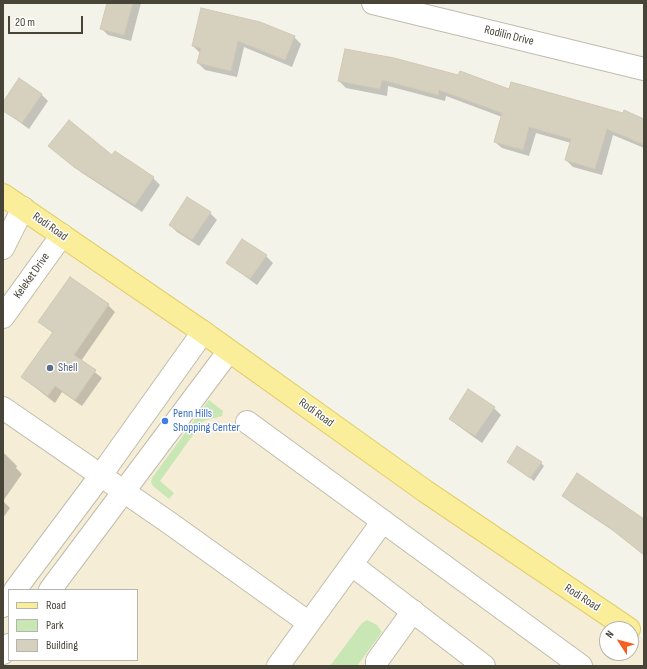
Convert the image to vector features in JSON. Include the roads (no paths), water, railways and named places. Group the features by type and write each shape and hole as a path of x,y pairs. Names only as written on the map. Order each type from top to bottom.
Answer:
{"main road":[{"name":"Rodi Road","path":"3,195 203,332 425,491 617,621"}],"street":[{"name":"Rodilin Drive","path":"373,3 644,69"},
{"path":"3,248 23,208"},
{"name":"Keleket Drive","path":"3,317 62,235"},
{"path":"15,589 101,475 203,332"},
{"path":"51,589 229,351"},
{"path":"3,408 124,491 309,623"},
{"path":"247,422 581,666"},
{"path":"278,666 383,521"},
{"path":"352,565 484,666"},
{"path":"377,666 377,661 413,611"}],"place":[{"name":"Shell","path":"50,368"},
{"name":"Penn Hills Shopping Center","path":"165,421"}]}
